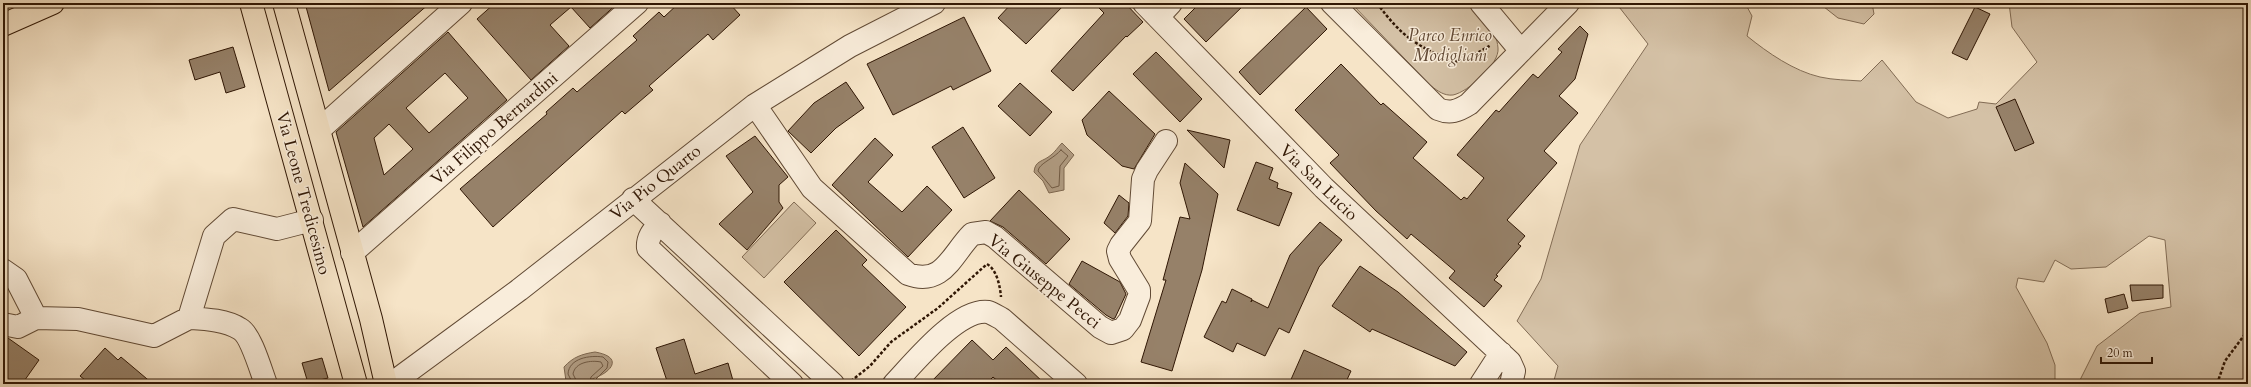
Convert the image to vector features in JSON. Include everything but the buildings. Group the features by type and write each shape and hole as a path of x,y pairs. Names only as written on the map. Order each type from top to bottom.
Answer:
{"main road":[{"path":"3,25 53,3"},
{"name":"Via Leone Tredicesimo","path":"251,3 356,384"},
{"name":"Via Leone Tredicesimo","path":"284,3 386,384"}],"street":[{"path":"319,130 461,3"},
{"name":"Via Filippo Bernardini","path":"352,253 636,3"},
{"name":"Via Pio Quarto","path":"391,384 519,290 633,199 755,105 850,46 934,3"},
{"path":"1332,3 1438,109 1453,112 1466,106 1568,3"},
{"path":"1481,3 1521,51"},
{"name":"Via San Lucio","path":"1158,8 1324,188 1501,353 1513,367 1514,376 1511,384"},
{"name":"Via Giuseppe Pecci","path":"755,105 812,188 908,274 924,278 939,273 972,234 986,232 995,237 1100,327 1111,333 1123,329 1130,320 1139,296 1139,290 1120,259 1118,251 1121,244 1140,221 1143,179 1146,170 1166,141"},
{"path":"633,199 833,384"},
{"path":"189,318 214,236 233,219 276,229 312,220"},
{"path":"660,224 650,235 647,241 648,248 792,384"},
{"path":"3,270 16,279 33,313"},
{"path":"3,290 33,313 78,319 154,336 189,318 212,320 240,329 248,337 266,384"},
{"path":"894,384 926,350 965,316 988,312 1002,319 1076,384"},
{"path":"3,324 18,327 33,313"},
{"path":"1481,384 1501,353"}],"path":[{"path":"1377,3 1394,26 1408,39 1454,62 1470,57 1497,42"},
{"path":"2218,384 2225,361 2239,340 2248,330"}],"green space":[{"name":"Parco Enrico Modigliani","path":"1351,3 1467,3 1487,23 1497,41 1498,48 1494,62 1482,76 1467,89 1453,95 1444,94 1431,86"},
{"path":"1616,3 1745,3 1752,16 1747,36 1782,61 1820,77 1861,81 1882,60 1916,102 1948,118 1977,109 1979,102 1996,104 2037,62 2012,27 2009,3 2248,3 2248,384 2078,384 2097,346 2140,313 2171,307 2165,240 2149,236 2106,267 2071,269 2055,260 2044,282 2018,278 2016,287 2047,343 2055,365 2055,384 1553,384 1558,366 1517,321 1541,279 1580,145 1648,44"},
{"path":"1819,3 1872,3 1874,14 1864,24 1838,18"},
{"path":"794,202 816,223 764,278 742,257"}],"water":[{"path":"1062,143 1074,155 1064,168 1064,190 1049,193 1043,181 1034,172 1035,168 1038,163 1051,155"},
{"path":"595,352 607,356 612,360 611,366 607,371 589,380 577,382 566,381 564,367 567,364 578,356"}]}
